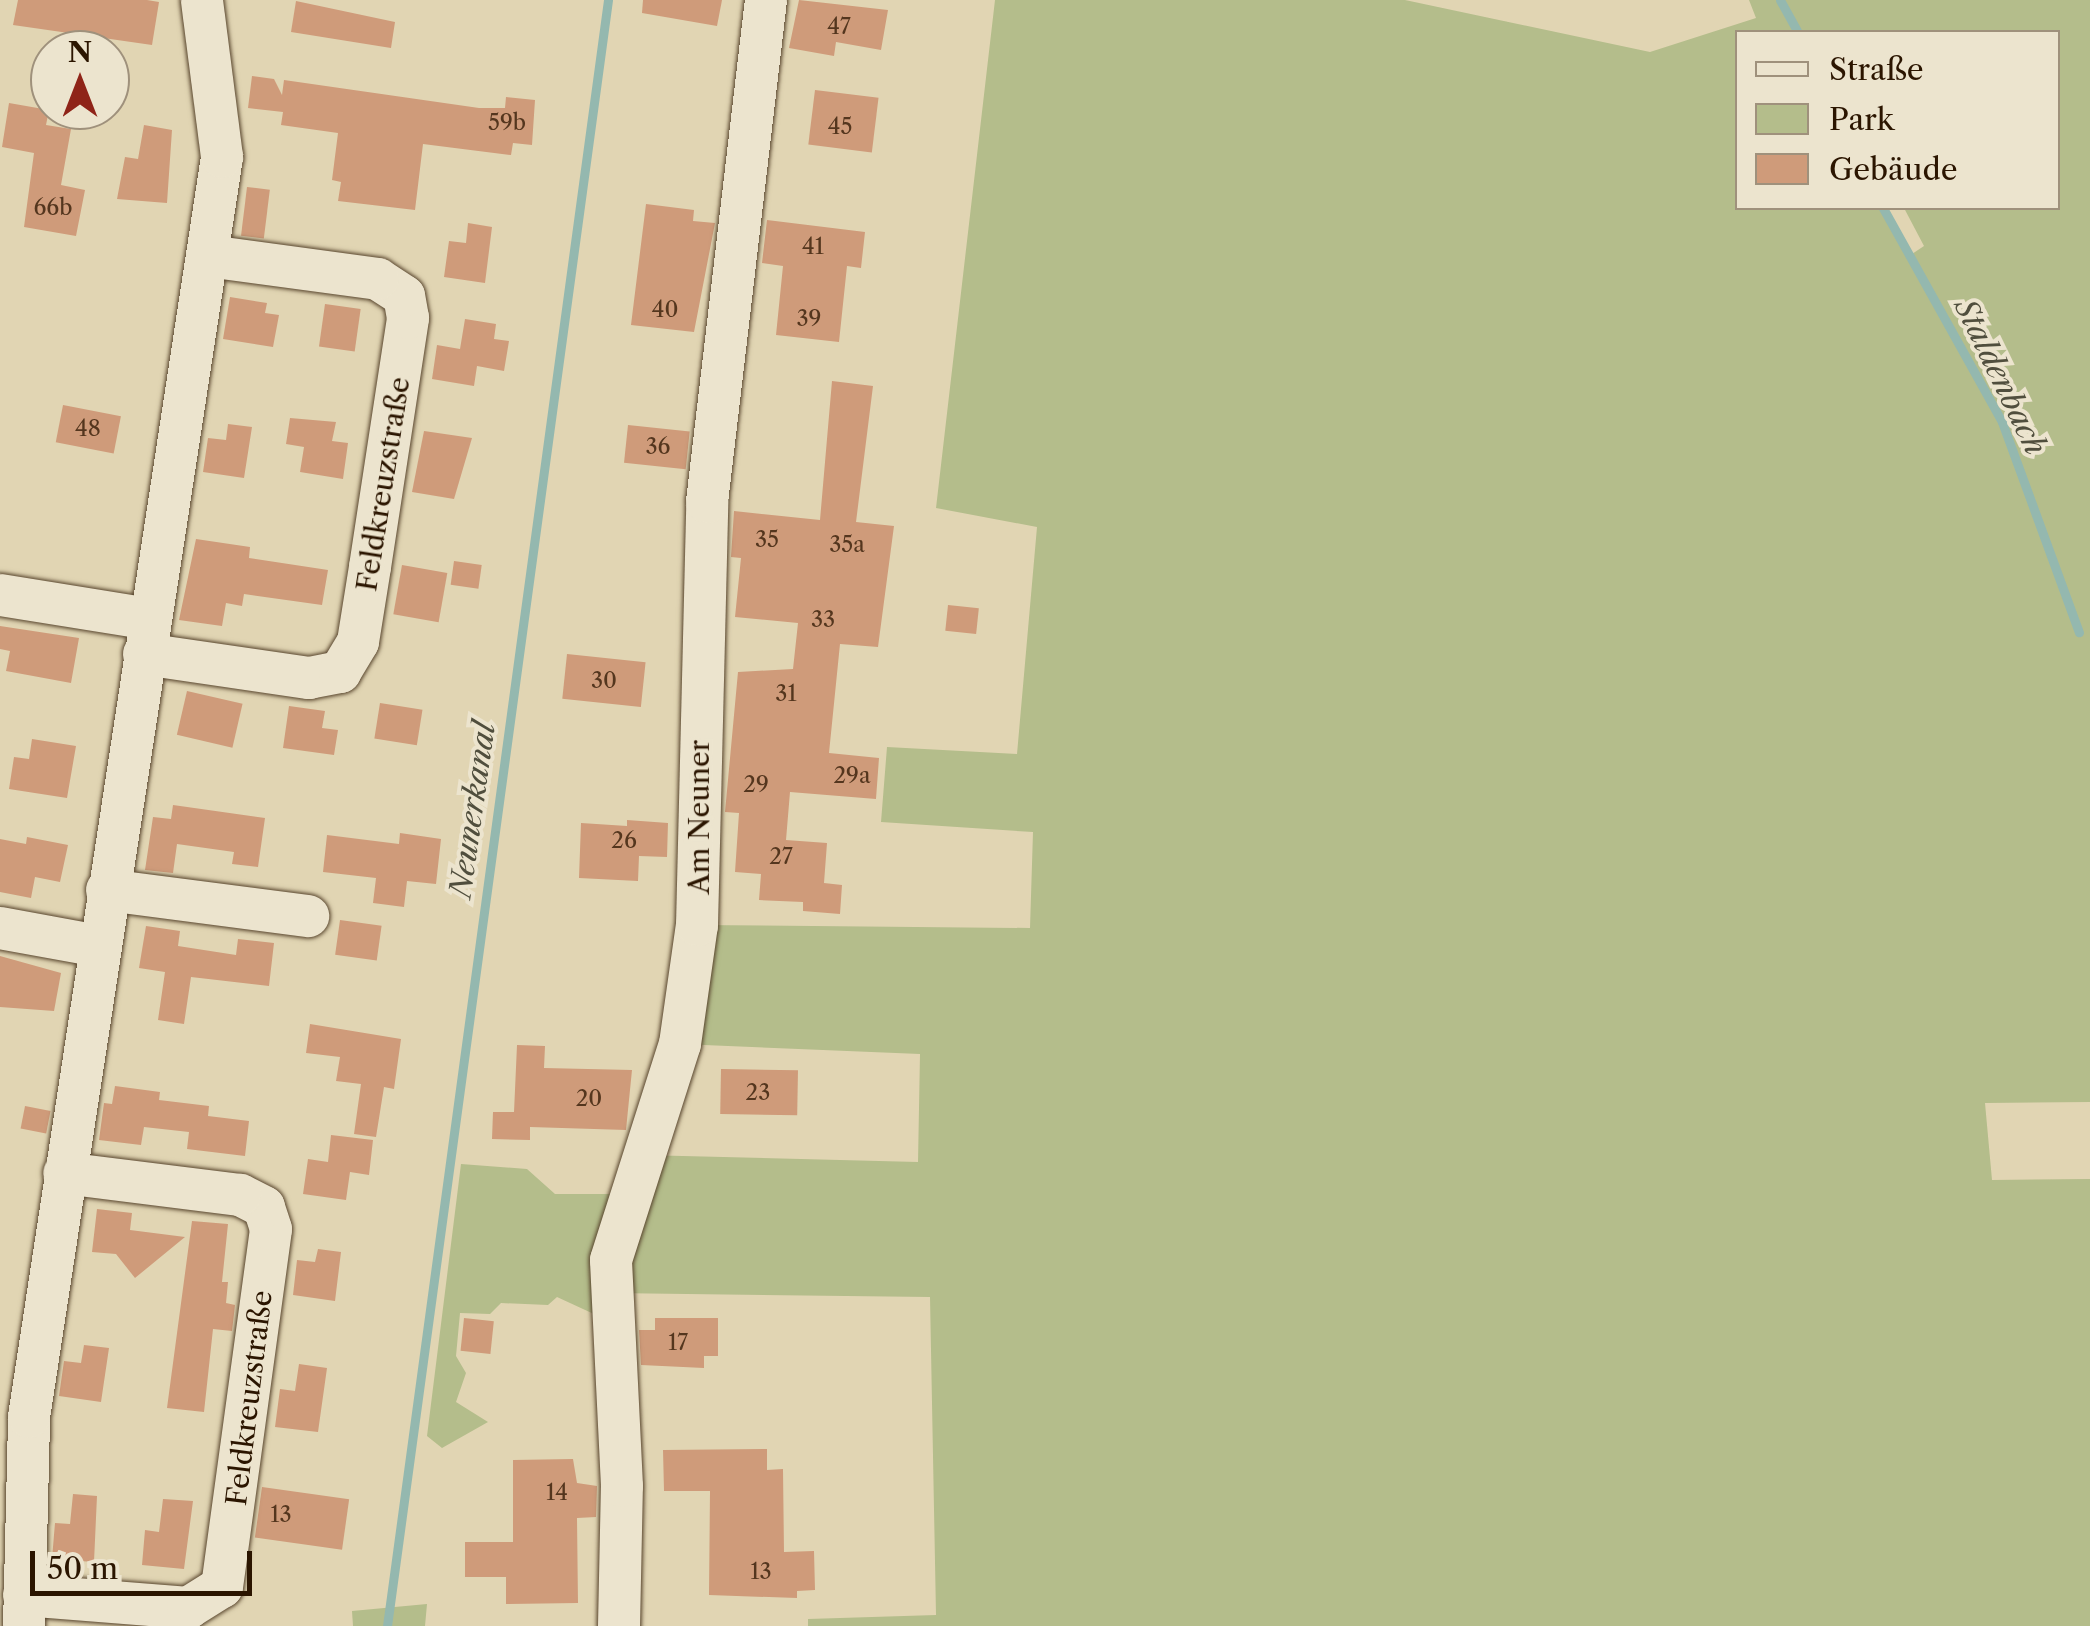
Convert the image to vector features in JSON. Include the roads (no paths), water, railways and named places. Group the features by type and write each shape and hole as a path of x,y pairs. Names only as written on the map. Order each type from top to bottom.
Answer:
{"street":[{"name":"Feldkreuzstraße","path":"64,1173 240,1195 264,1207 270,1230 222,1588 188,1608 24,1610 25,1456 64,1173 208,256 222,126 202,0"},
{"name":"Am Neuner","path":"618,1626 622,1486 611,1260 680,1044 697,925 707,502 766,0"},
{"name":"Feldkreuzstraße","path":"147,637 309,678 340,672 358,642 408,318 404,296 378,280 208,256"},
{"path":"0,595 147,637"},
{"path":"108,890 308,916"},
{"path":"0,928 99,946"}],"waterway":[{"name":"Neunerkanal","path":"387,1626 608,0"},
{"name":"Staldenbach","path":"1780,0 1797,30"},
{"name":"Staldenbach","path":"1884,210 2002,422 2079,632"}]}
